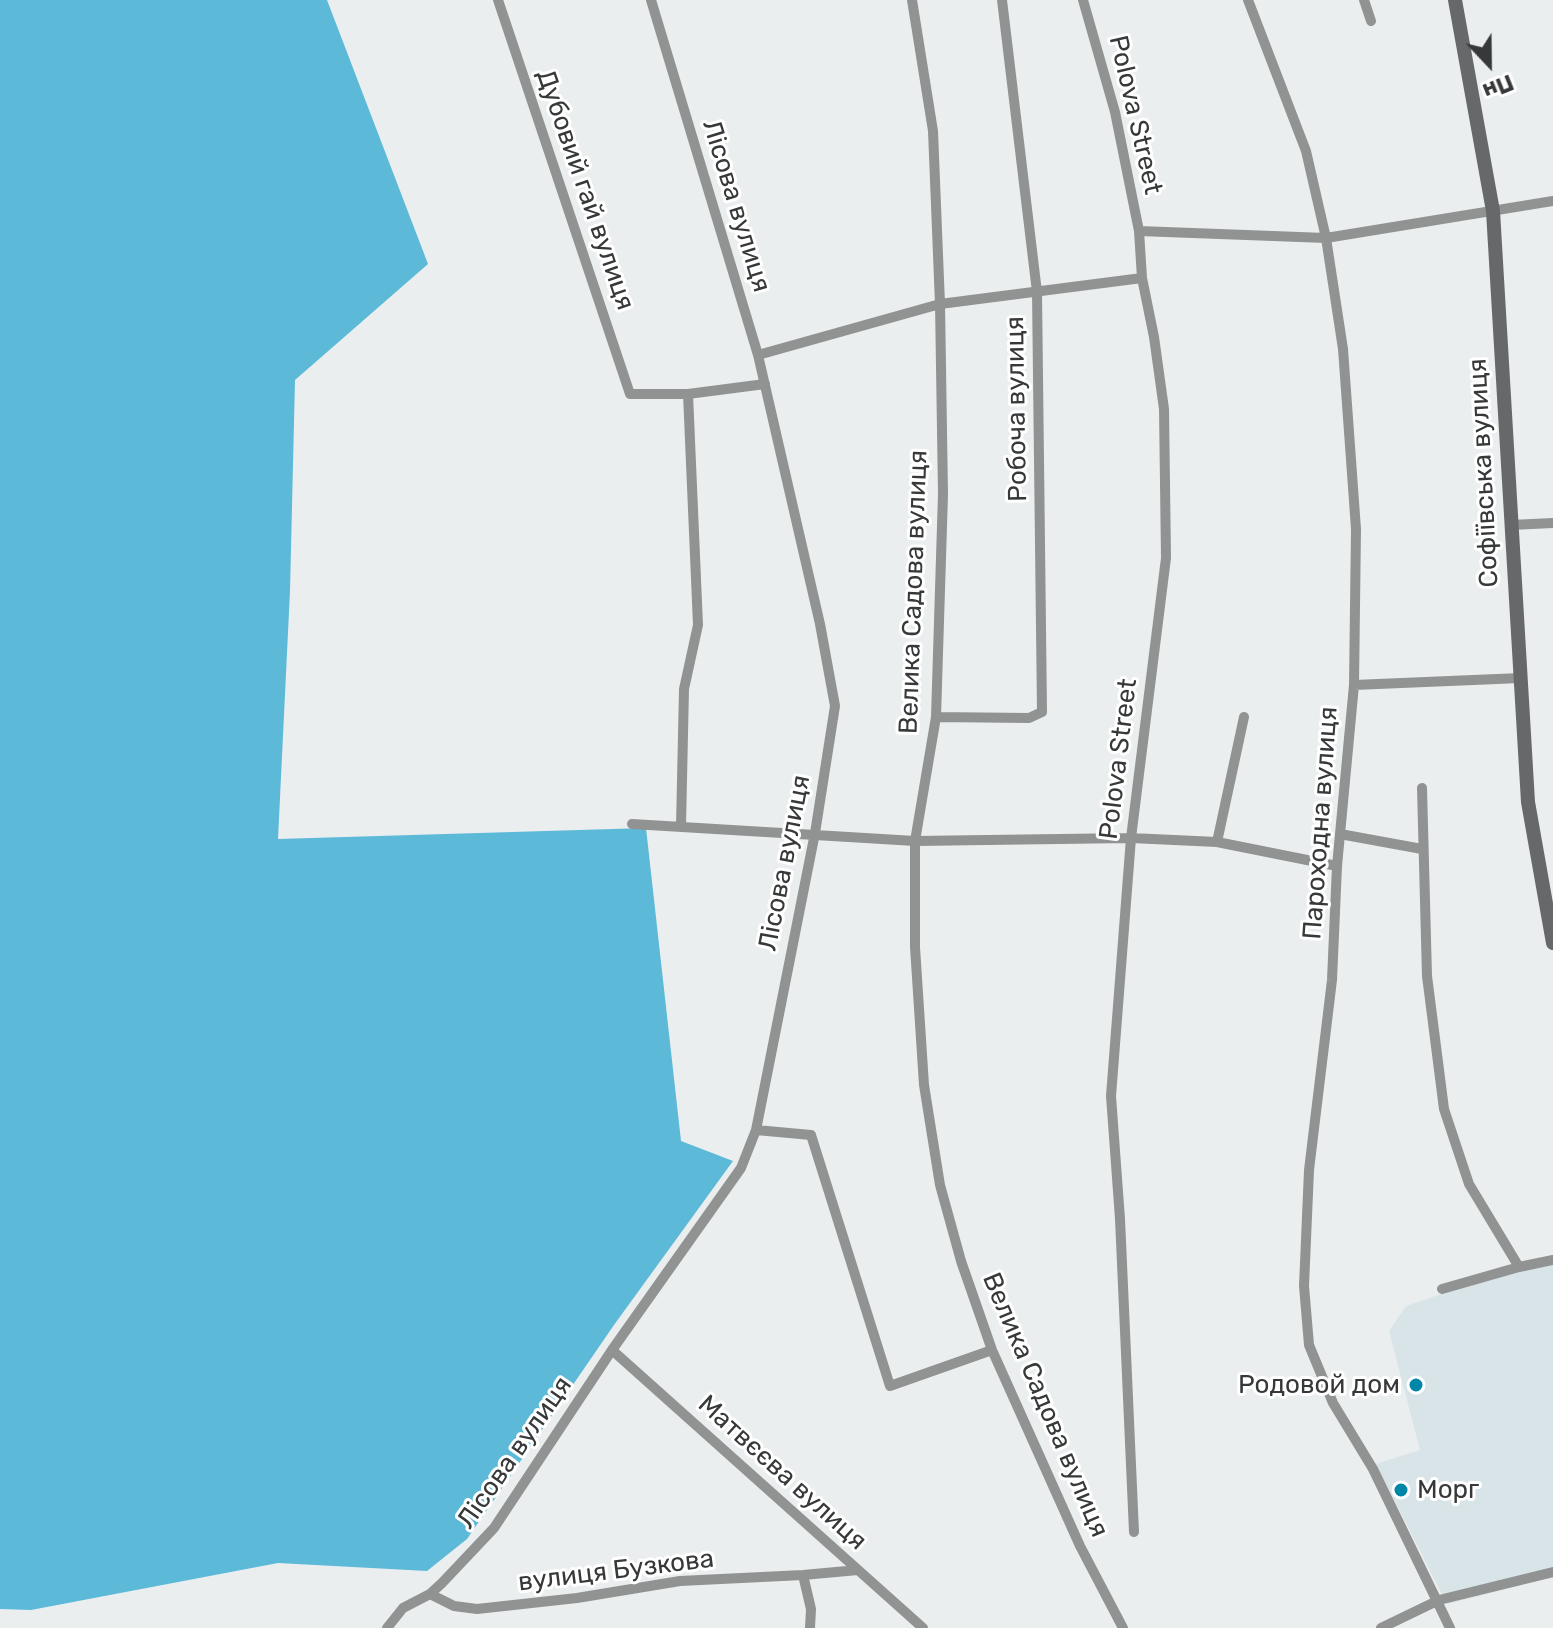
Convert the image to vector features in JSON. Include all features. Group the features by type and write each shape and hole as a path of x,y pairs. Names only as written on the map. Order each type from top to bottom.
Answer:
{"street":[{"name":"Дубовий гай вулиця","path":"498,0 630,394 688,394"},
{"name":"Лісова вулиця","path":"387,1628 403,1608 430,1594 494,1528 612,1350 741,1168 756,1130 815,833 835,706 820,624 758,355 651,0"},
{"name":"Велика Садова вулиця","path":"912,0 933,131 943,494 936,717 915,841 915,947 924,1085 940,1185 961,1261 992,1350 1080,1546 1123,1628"},
{"name":"Робоча вулиця","path":"936,717 1029,718 1042,712 1037,292 1002,0"},
{"name":"Polova Street","path":"1083,0 1115,112 1139,231 1142,278 1164,409 1166,558 1131,838 1111,1096 1120,1219 1134,1532"},
{"name":"Пароходна вулиця","path":"1248,0 1306,151 1326,238 1343,349 1356,529 1354,685 1337,866 1332,980 1309,1170 1304,1286 1309,1345 1333,1403 1373,1469 1450,1628"},
{"path":"1364,0 1371,21"},
{"name":"Софіївська вулиця","path":"1455,0 1493,211 1528,802 1553,943"},
{"path":"1139,231 1326,238 1553,201"},
{"path":"758,355 940,304 1142,278"},
{"path":"681,826 684,689 698,625 688,394 765,384"},
{"path":"1511,525 1553,523"},
{"path":"1354,685 1521,678"},
{"path":"1217,842 1244,717"},
{"path":"1422,788 1427,976 1444,1109 1469,1184 1519,1267"},
{"path":"632,824 915,841 1131,838 1217,842 1337,866"},
{"path":"1340,834 1422,849"},
{"path":"756,1130 811,1135 890,1386 992,1350"},
{"path":"1442,1289 1553,1260"},
{"name":"Матвєєва вулиця","path":"612,1350 923,1628"},
{"name":"вулиця Бузкова","path":"430,1594 454,1606 477,1609 680,1581 858,1570"},
{"path":"1381,1628 1439,1600 1553,1572"},
{"path":"803,1575 811,1609 810,1628"}],"shaded area":[{"path":"0,0 327,0 428,264 295,380 290,591 278,839 646,828 681,1141 733,1161 614,1325 467,1539 427,1571 278,1563 31,1610 0,1609"},
{"path":"1553,1262 1553,1577 1447,1604 1376,1464 1420,1450 1389,1331 1406,1306"}],"place":[{"name":"Родовой дом","path":"1416,1385"},
{"name":"Морг","path":"1401,1490"}]}
